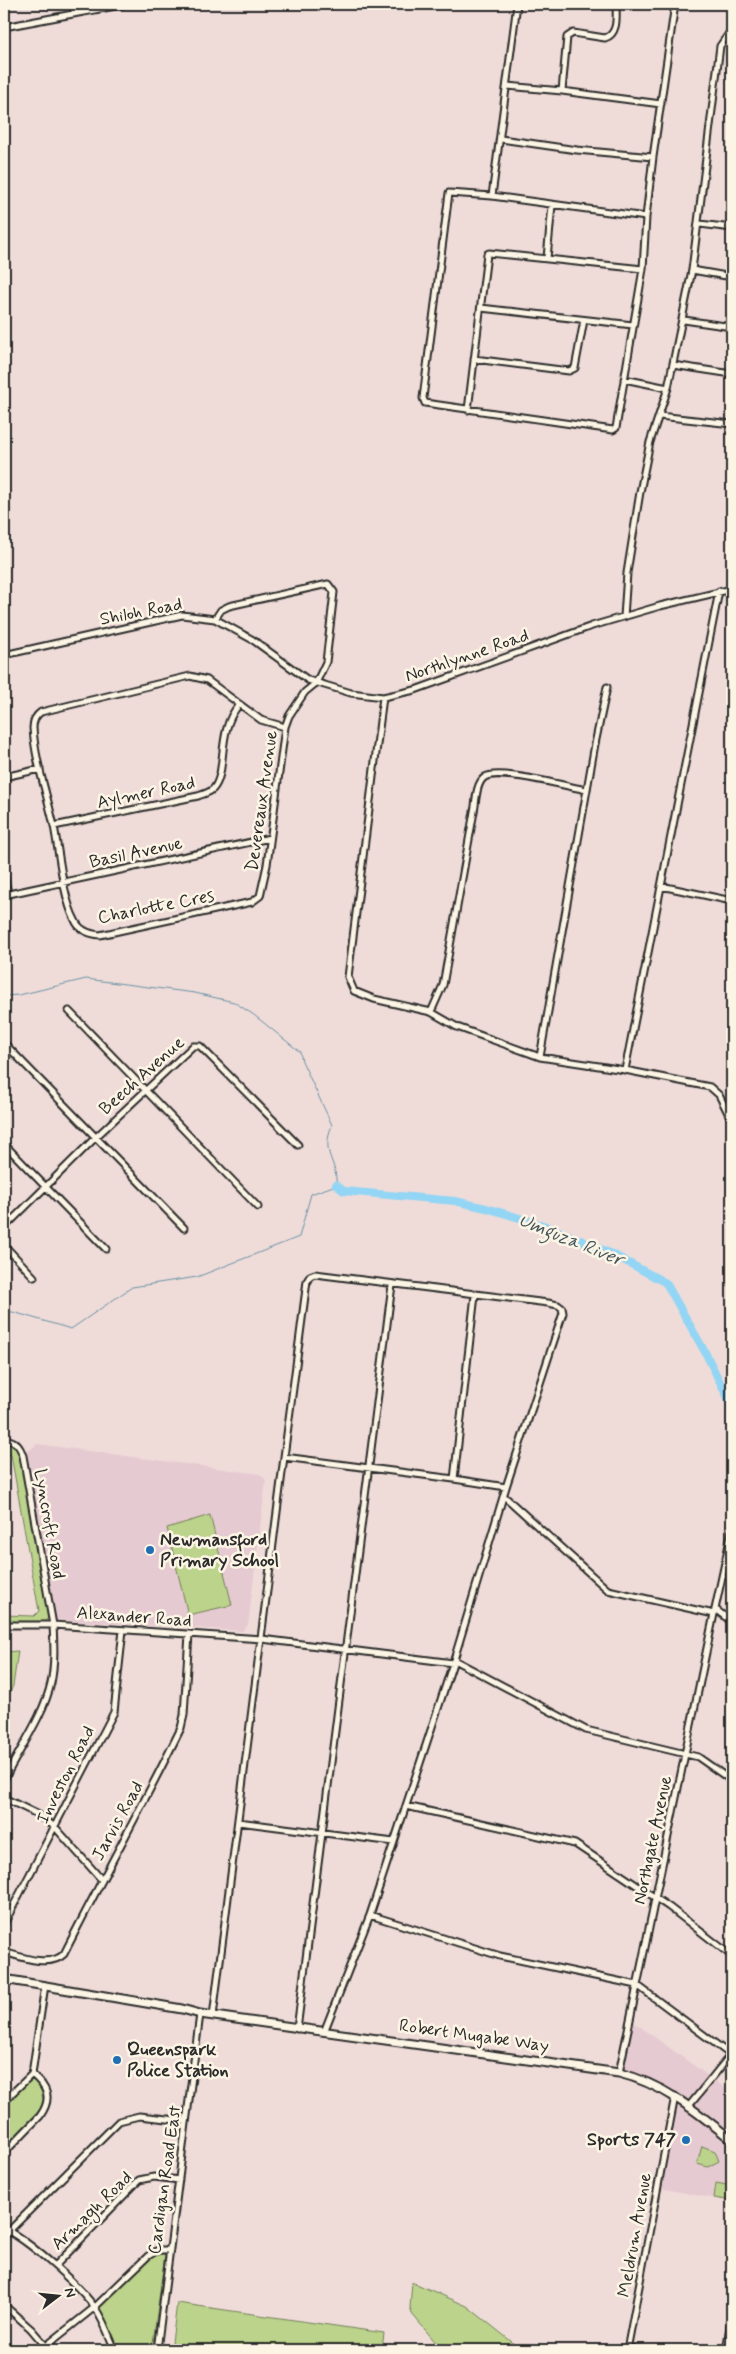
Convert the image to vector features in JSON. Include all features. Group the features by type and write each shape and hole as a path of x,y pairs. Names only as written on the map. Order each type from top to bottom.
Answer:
{"main road":[{"name":"Robert Mugabe Way","path":"4,1981 157,2010 213,2016 619,2073 644,2079 675,2095 732,2140"}],"street":[{"path":"74,4 74,14"},
{"path":"4,27 126,4"},
{"path":"492,196 501,140 517,4"},
{"path":"562,91 567,37 573,34 605,38 610,36 615,29 616,4"},
{"path":"646,217 492,196 449,194 423,398 425,403 612,430 616,428 643,269 646,217 653,157 676,4"},
{"path":"732,29 720,46 699,210 700,224 684,320 668,388 650,442 627,573 624,617 732,588"},
{"path":"507,86 661,104"},
{"path":"501,140 653,157"},
{"path":"547,258 552,205"},
{"path":"700,224 732,228"},
{"path":"468,410 489,253 643,269"},
{"path":"692,270 732,277"},
{"path":"481,308 633,326"},
{"path":"474,359 569,372 575,368 584,320"},
{"path":"684,320 732,327"},
{"path":"673,365 732,374"},
{"path":"624,379 668,388"},
{"path":"658,416 732,424"},
{"name":"Devereaux Avenue","path":"215,619 221,610 229,606 328,584 334,592 326,662 316,683 304,692 289,716 285,727 262,894 252,902"},
{"path":"625,1070 719,591"},
{"name":"Shiloh Road","path":"4,655 182,615 215,619"},
{"name":"Northlynne Road","path":"215,619 253,640 300,675 316,683 351,693 383,697 416,690 624,617"},
{"name":"Charlotte Cres","path":"252,902 96,935 83,930 74,920 64,882 33,727 36,716 41,712 190,676 207,680 261,720 285,727"},
{"path":"540,1057 607,686"},
{"path":"383,697 348,977 354,991 363,996 431,1012 457,1026 540,1057 625,1070 710,1087 719,1095 732,1121"},
{"name":"Aylmer Road","path":"54,826 198,796 212,790 217,780 227,723 239,705"},
{"path":"4,777 40,769"},
{"path":"431,1012 443,985 475,806 482,780 486,776 502,774 587,790"},
{"name":"Basil Avenue","path":"6,895 270,838"},
{"path":"4,872 6,895"},
{"path":"661,886 732,900"},
{"path":"69,1012 147,1089 258,1207"},
{"path":"4,1043 184,1228"},
{"name":"Beech Avenue","path":"4,1228 96,1136 193,1046 200,1046 298,1145"},
{"path":"4,1144 106,1249"},
{"path":"4,1245 34,1277"},
{"path":"213,2016 308,1278 316,1274 558,1305 563,1310 453,1661 370,1914 324,2032"},
{"path":"297,2029 392,1285"},
{"path":"454,1479 475,1295"},
{"name":"Lyncroft Road","path":"4,1440 17,1444 23,1456 53,1625 53,1674 49,1693 4,1780"},
{"path":"284,1457 506,1487"},
{"path":"504,1496 608,1590 714,1611 732,1622"},
{"name":"Northgate Avenue","path":"619,2073 732,1530"},
{"name":"Alexander Road","path":"4,1625 53,1625 262,1639 453,1661"},
{"name":"Investon Road","path":"4,1924 114,1712 123,1630"},
{"name":"Jarvis Road","path":"4,1952 47,1961 60,1958 141,1809 181,1728 184,1715 189,1634"},
{"path":"453,1661 586,1730 686,1752 708,1763 732,1781"},
{"path":"4,1798 37,1814 55,1827 102,1879"},
{"path":"406,1806 574,1844 656,1898 732,1956"},
{"path":"238,1822 394,1842"},
{"path":"370,1914 500,1956 637,1985 732,2054 690,2106"},
{"path":"4,2102 32,2074 44,1988"},
{"name":"Cardigan Road East","path":"157,2350 186,2121 196,2014"},
{"path":"4,2153 40,2116 48,2104 49,2097 46,2086 32,2074"},
{"name":"Meldrum Avenue","path":"628,2349 675,2095"},
{"path":"4,2236 6,2230 119,2121 139,2116 186,2121"},
{"name":"Armagh Road","path":"55,2266 139,2180 154,2177 179,2180"},
{"path":"6,2230 55,2266 95,2308 115,2350"},
{"path":"41,2350 48,2348 95,2308 151,2253 158,2250 170,2250"},
{"path":"4,2306 48,2348"},
{"path":"726,2350 732,2315"},
{"path":"628,2349 640,2350"}],"shaded area":[{"name":"Newmansford Primary School","path":"37,1444 260,1474 266,1480 248,1625 242,1631 56,1620 26,1453"},
{"path":"631,2020 732,2093 732,2202 659,2188 677,2095 622,2072"}],"green space":[{"path":"5,1442 13,1444 20,1456 48,1618 44,1622 4,1622 4,1615 34,1616 39,1611 11,1455 4,1452"},
{"path":"210,1515 232,1605 188,1615 167,1528"},
{"path":"18,1651 13,1686 4,1704 4,1652"},
{"path":"32,2078 40,2086 44,2102 39,2111 4,2147 4,2105"},
{"path":"702,2146 715,2151 719,2161 708,2167 697,2164"},
{"path":"716,2183 732,2186 732,2201 714,2198"},
{"path":"157,2254 165,2254 152,2350 118,2350 99,2308 123,2282"},
{"path":"412,2282 467,2306 512,2342 515,2350 442,2350 412,2314 410,2307"},
{"path":"177,2303 384,2333 382,2350 171,2350"}],"waterway":[{"path":"4,996 19,995 86,979 195,993 234,1002 254,1015 300,1052 302,1061 332,1125 328,1144 336,1176 336,1185 311,1194 299,1237 197,1277 132,1287 71,1329 13,1312 4,1312"},
{"name":"Umguza River","path":"336,1185 344,1191 455,1201 486,1208 543,1225 578,1239 616,1256 666,1283 705,1352 732,1406"}],"place":[{"name":"Newmansford Primary School","path":"150,1550"},
{"name":"Queenspark Police Station","path":"117,2060"},
{"name":"Sports 747","path":"686,2140"}]}
